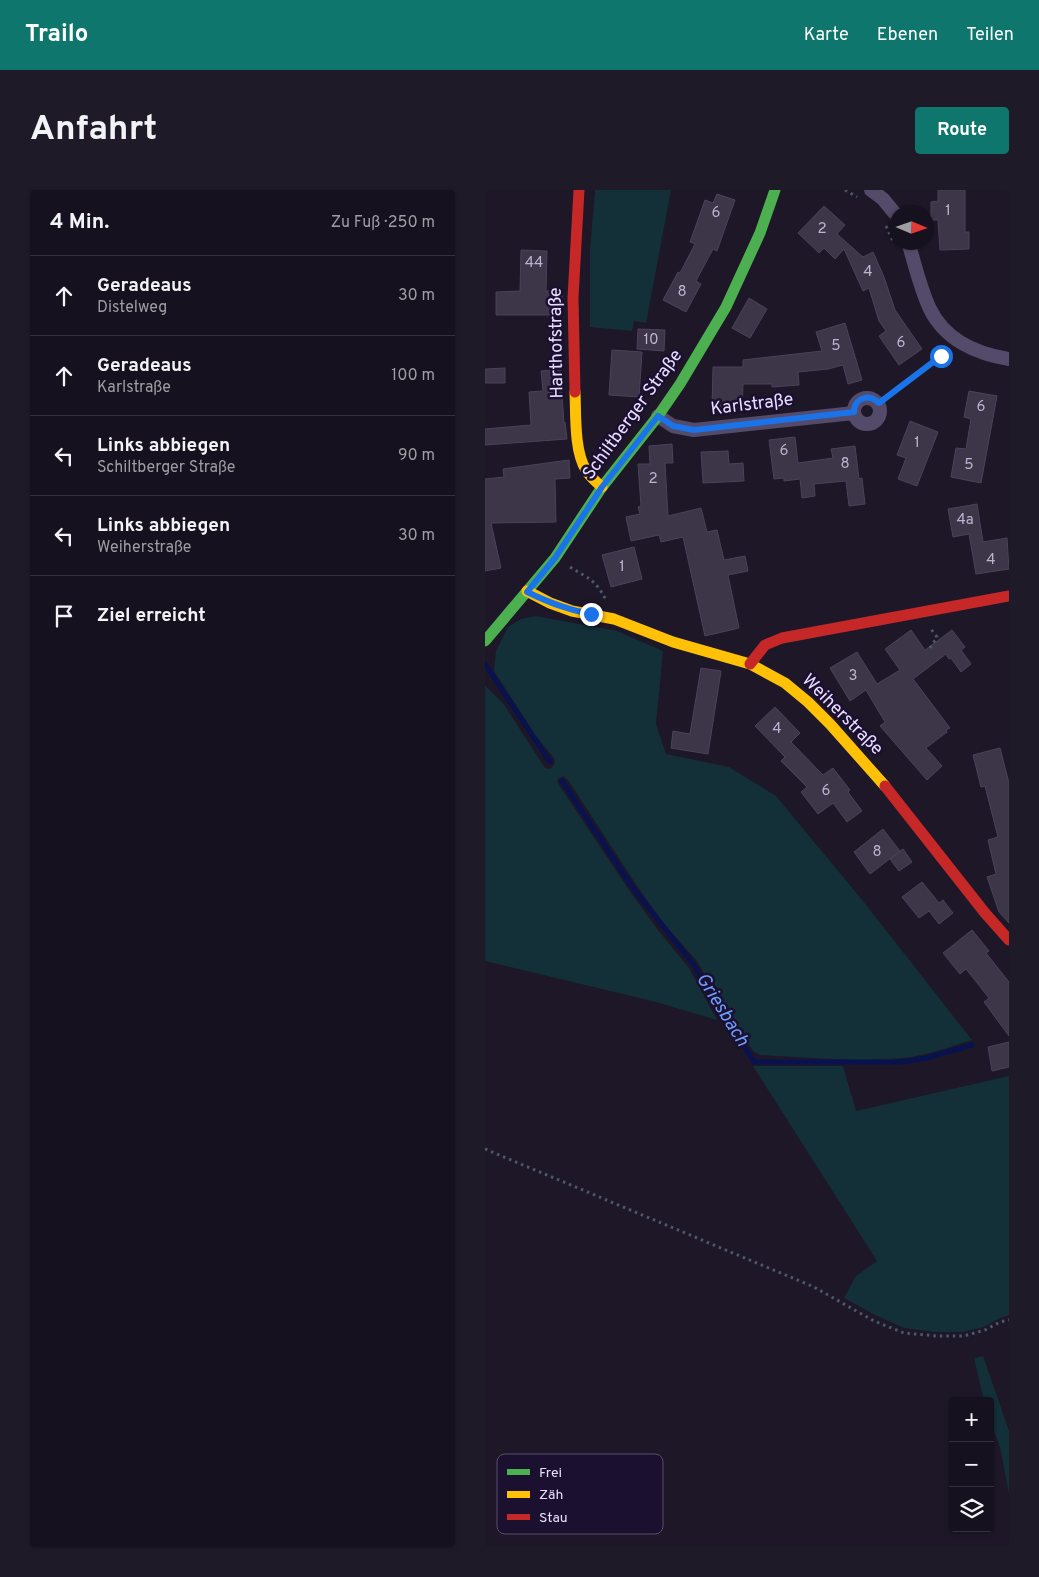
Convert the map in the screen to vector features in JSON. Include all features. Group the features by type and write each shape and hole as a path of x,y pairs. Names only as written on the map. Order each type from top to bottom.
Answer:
{"street":[{"name":"Harthofstraße","path":"579,190 575,246 573,330 577,419 584,467 589,475 602,487"},
{"name":"Schiltberger Straße","path":"485,641 555,558 602,487 658,416 704,346 726,307 760,234 775,190"},
{"path":"871,190 889,207"},
{"path":"911,250 930,310 943,328 959,342 977,351 1009,358"},
{"path":"863,398 872,398 879,403 880,415 875,422 871,424 860,422 854,412 856,404 863,398"},
{"name":"Karlstraße","path":"658,416 673,426 694,430 854,412"},
{"name":"Weiherstraße","path":"527,592 550,604 572,611 614,619 673,642 750,664 785,683 808,702 871,769 932,843 985,914 1009,940"},
{"path":"750,664 765,645 782,638 1009,596"}],"path":[{"path":"879,403 948,350"},
{"path":"555,558 592,579 600,588 614,619"},
{"path":"485,1149 815,1287 874,1321 904,1333 964,1336 1009,1320"}],"shaded area":[{"path":"595,190 671,190 646,323 634,321 632,331 590,327 590,250"},
{"path":"536,616 617,631 663,651 656,724 666,754 729,767 776,796 863,901 972,1040 920,1055 884,1059 849,1060 760,1055 753,1051 696,960 664,924 568,780 563,776 557,780 559,785 629,890 689,968 717,1020 656,1002 485,961 485,686 503,703 545,768 550,769 555,764 554,758 536,736 494,671 496,651 508,627 521,619"},
{"path":"753,1066 843,1066 856,1111 1009,1076 1009,1315 984,1327 963,1332 935,1332 904,1328 844,1298 856,1276 877,1261"},
{"path":"983,1356 1009,1431 1009,1494 1000,1447 994,1431 994,1397 983,1397 974,1358"}],"building":[{"path":"938,190 965,190 965,232 969,232 969,249 940,250 938,220 934,220 934,205 931,205 931,202 938,201"},
{"path":"717,194 735,200 717,251 713,249 696,281 701,284 686,312 663,300 695,244 690,242 705,200 713,203"},
{"path":"824,206 845,225 837,234 863,257 873,252 895,310 922,349 899,365 879,336 886,331 879,321 869,288 863,291 844,249 835,259 824,248 819,253 798,233"},
{"path":"521,250 547,251 546,291 562,291 562,315 496,315 496,292 520,291"},
{"path":"749,298 767,309 750,338 732,328"},
{"path":"845,323 862,380 848,384 843,365 828,369 798,372 799,385 772,387 772,384 743,384 742,409 712,408 713,367 743,367 743,360 822,351 816,332"},
{"path":"638,329 665,330 664,351 637,349"},
{"path":"612,350 642,352 639,397 609,395"},
{"path":"505,368 505,383 485,383 485,369"},
{"path":"560,369 567,439 485,445 485,429 531,425 529,392 543,391 541,371"},
{"path":"969,391 997,396 981,483 951,477 956,448 966,449 971,419 964,417"},
{"path":"910,421 938,432 917,486 898,479 906,458 897,455"},
{"path":"795,437 798,463 833,458 831,449 855,446 859,479 862,478 865,504 849,506 846,481 814,484 815,496 802,498 800,479 784,481 784,478 774,479 769,440"},
{"path":"672,444 673,463 665,463 668,516 701,508 707,532 717,530 724,560 745,556 748,571 728,575 739,628 705,636 683,537 661,542 659,535 631,541 626,517 640,514 638,507 641,506 638,464 650,464 649,446"},
{"path":"728,451 729,464 743,463 744,481 703,483 701,452"},
{"path":"569,460 570,478 555,479 556,522 491,523 501,568 485,571 485,479 504,477 503,469"},
{"path":"977,504 983,542 1007,538 1009,569 976,574 969,534 953,537 948,509"},
{"path":"634,547 642,579 611,587 602,555"},
{"path":"911,630 925,650 952,630 965,647 961,650 971,664 961,672 946,654 913,679 950,728 926,748 942,766 927,780 880,726 885,722 866,690 850,701 830,668 857,652 877,684 900,670 885,649"},
{"path":"701,668 721,671 708,754 671,748 673,731 690,734"},
{"path":"775,707 800,733 791,742 823,775 833,768 850,790 848,792 862,811 847,822 833,803 818,814 801,792 807,787 781,761 785,757 755,726"},
{"path":"1000,748 1009,783 1009,923 999,912 987,877 996,874 988,840 998,837 985,786 981,787 973,755"},
{"path":"883,829 900,851 870,874 854,852"},
{"path":"903,849 912,862 899,871 890,859"},
{"path":"922,882 939,903 943,900 953,913 939,924 929,911 919,918 902,897"},
{"path":"972,930 989,951 986,953 1009,982 1009,1036 984,1002 989,998 966,969 960,974 943,953"},
{"path":"1009,1042 1009,1067 992,1071 988,1047"}],"waterway":[{"name":"Griesbach","path":"485,664 550,762"},
{"name":"Griesbach","path":"562,781 633,888 693,964 754,1062 903,1062 926,1058 972,1045"}],"traffic: fast":[{"path":"485,641 555,558 602,487 658,416 680,384 726,307 760,233 775,190"}],"traffic: slow":[{"path":"575,392 576,432 579,453 588,473 602,487"},
{"path":"527,591 550,603 572,611 614,619 673,642 750,664 785,683 830,724 885,786"}],"traffic: jam":[{"path":"575,392 573,298 579,190"},
{"path":"750,664 765,645 782,638 1009,596"},
{"path":"885,786 985,913 1009,940"}],"route":[{"path":"591,614 572,611 550,604 527,592 555,558 602,487 658,416 673,426 694,430 854,412 854,408 859,400 867,397 879,403 941,356"}]}
